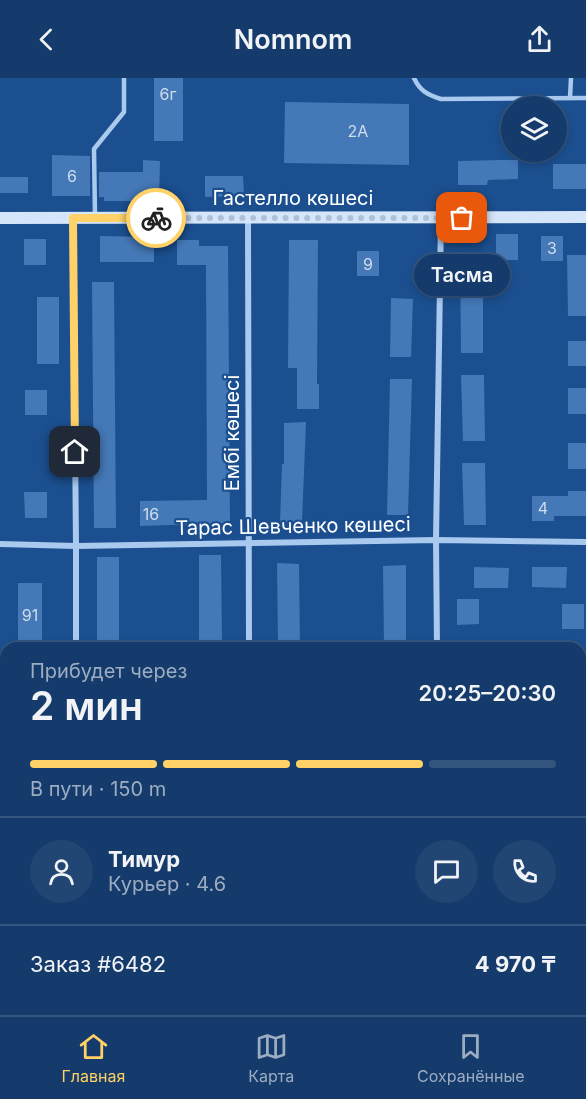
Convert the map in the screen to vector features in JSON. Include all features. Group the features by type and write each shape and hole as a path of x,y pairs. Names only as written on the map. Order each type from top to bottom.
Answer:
{"street":[{"name":"Гастелло көшесі","path":"0,218 586,217"},
{"path":"73,218 76,642"},
{"name":"Ембі көшесі","path":"248,218 249,642"},
{"path":"437,642 436,540 441,218"},
{"name":"Тарас Шевченко көшесі","path":"0,544 76,546 436,540 586,542"}],"lane":[{"path":"96,218 94,148 124,112 124,78"},
{"path":"414,78 427,95 441,99 586,98"},
{"path":"570,98 571,78"}],"building":[{"path":"154,78 183,78 183,141 154,141"},
{"path":"285,102 409,104 409,165 284,163"},
{"path":"52,155 90,156 90,196 52,196"},
{"path":"143,160 160,161 159,201 104,201 104,197 99,197 99,172 143,172"},
{"path":"458,161 518,162 518,179 488,180 487,185 458,185"},
{"path":"553,164 586,164 586,189 553,189"},
{"path":"205,176 243,176 244,196 205,197"},
{"path":"0,177 28,177 28,193 0,193"},
{"path":"496,234 518,234 518,260 496,260"},
{"path":"100,236 154,237 154,262 100,262"},
{"path":"541,236 563,236 563,261 541,261"},
{"path":"24,239 46,239 46,265 24,265"},
{"path":"177,240 199,240 199,246 228,246 230,523 140,526 140,501 207,500 206,265 177,265"},
{"path":"289,240 318,240 317,384 319,384 319,409 297,409 297,368 288,368"},
{"path":"357,251 379,251 379,276 357,276"},
{"path":"460,252 483,252 483,353 461,353"},
{"path":"567,255 586,255 586,316 568,316"},
{"path":"92,282 114,282 116,528 94,528"},
{"path":"37,297 59,297 59,364 37,364"},
{"path":"391,298 413,299 411,357 390,357"},
{"path":"568,341 586,341 586,366 568,366"},
{"path":"461,375 484,375 485,441 463,441"},
{"path":"390,379 412,379 408,515 387,515"},
{"path":"568,388 586,388 586,414 568,414"},
{"path":"25,390 47,390 47,415 25,415"},
{"path":"306,422 302,523 280,522 284,423"},
{"path":"568,443 586,443 586,469 568,469"},
{"path":"462,463 485,463 486,525 464,525"},
{"path":"568,491 586,491 586,516 554,516 554,521 532,521 532,496 568,496"},
{"path":"24,492 47,492 47,518 25,518"},
{"path":"199,555 221,555 222,641 199,641"},
{"path":"97,557 119,557 119,642 97,642"},
{"path":"277,563 299,564 300,642 278,642"},
{"path":"406,565 406,642 384,642 383,566"},
{"path":"474,567 509,568 508,588 474,588"},
{"path":"532,567 567,567 566,588 532,587"},
{"path":"18,583 42,583 42,642 18,642"},
{"path":"457,599 479,599 479,624 457,625"},
{"path":"562,604 584,604 584,629 562,629"}],"way so far":[{"path":"156,218 462,218"}],"place":[{"name":"Тасма","path":"462,218"}],"route":[{"path":"75,452 73,218 156,218"}]}
